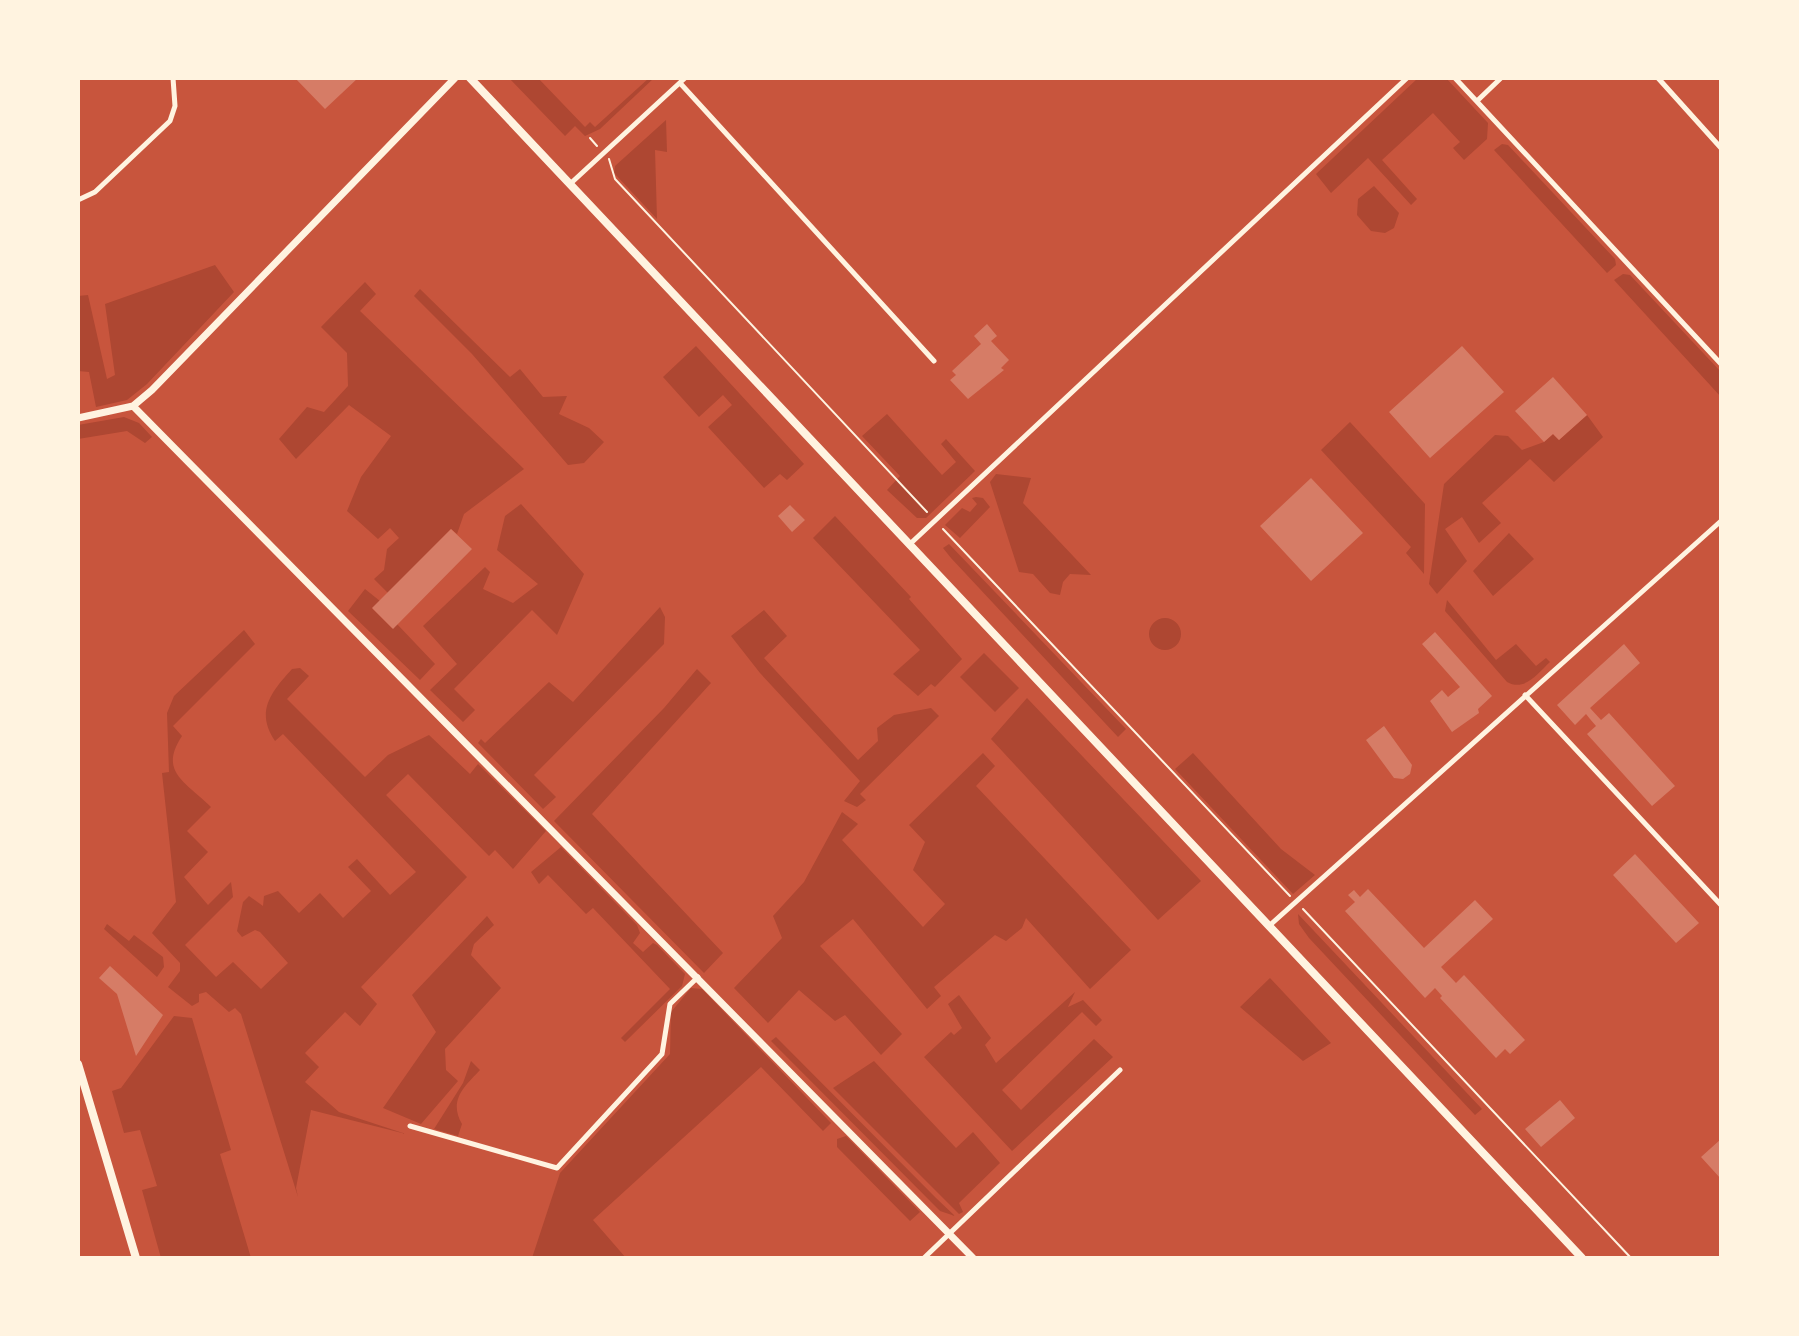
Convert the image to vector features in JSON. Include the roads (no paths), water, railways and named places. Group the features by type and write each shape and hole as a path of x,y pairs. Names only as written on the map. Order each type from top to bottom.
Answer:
{"main road":[{"path":"470,78 1582,1258"},
{"path":"78,1064 136,1258"}],"street":[{"path":"78,200 106,183 170,121 175,106 173,78"},
{"path":"78,418 133,406 455,78"},
{"path":"910,544 1407,78"},
{"path":"1455,78 1721,364"},
{"path":"1477,101 1501,78"},
{"path":"1658,78 1721,148"},
{"path":"570,184 682,80 934,361"},
{"path":"133,406 973,1258"},
{"path":"1269,926 1721,521"},
{"path":"1525,695 1721,905"},
{"path":"410,1126 557,1168 662,1054 670,1004 698,977"},
{"path":"924,1258 1120,1070"}]}
